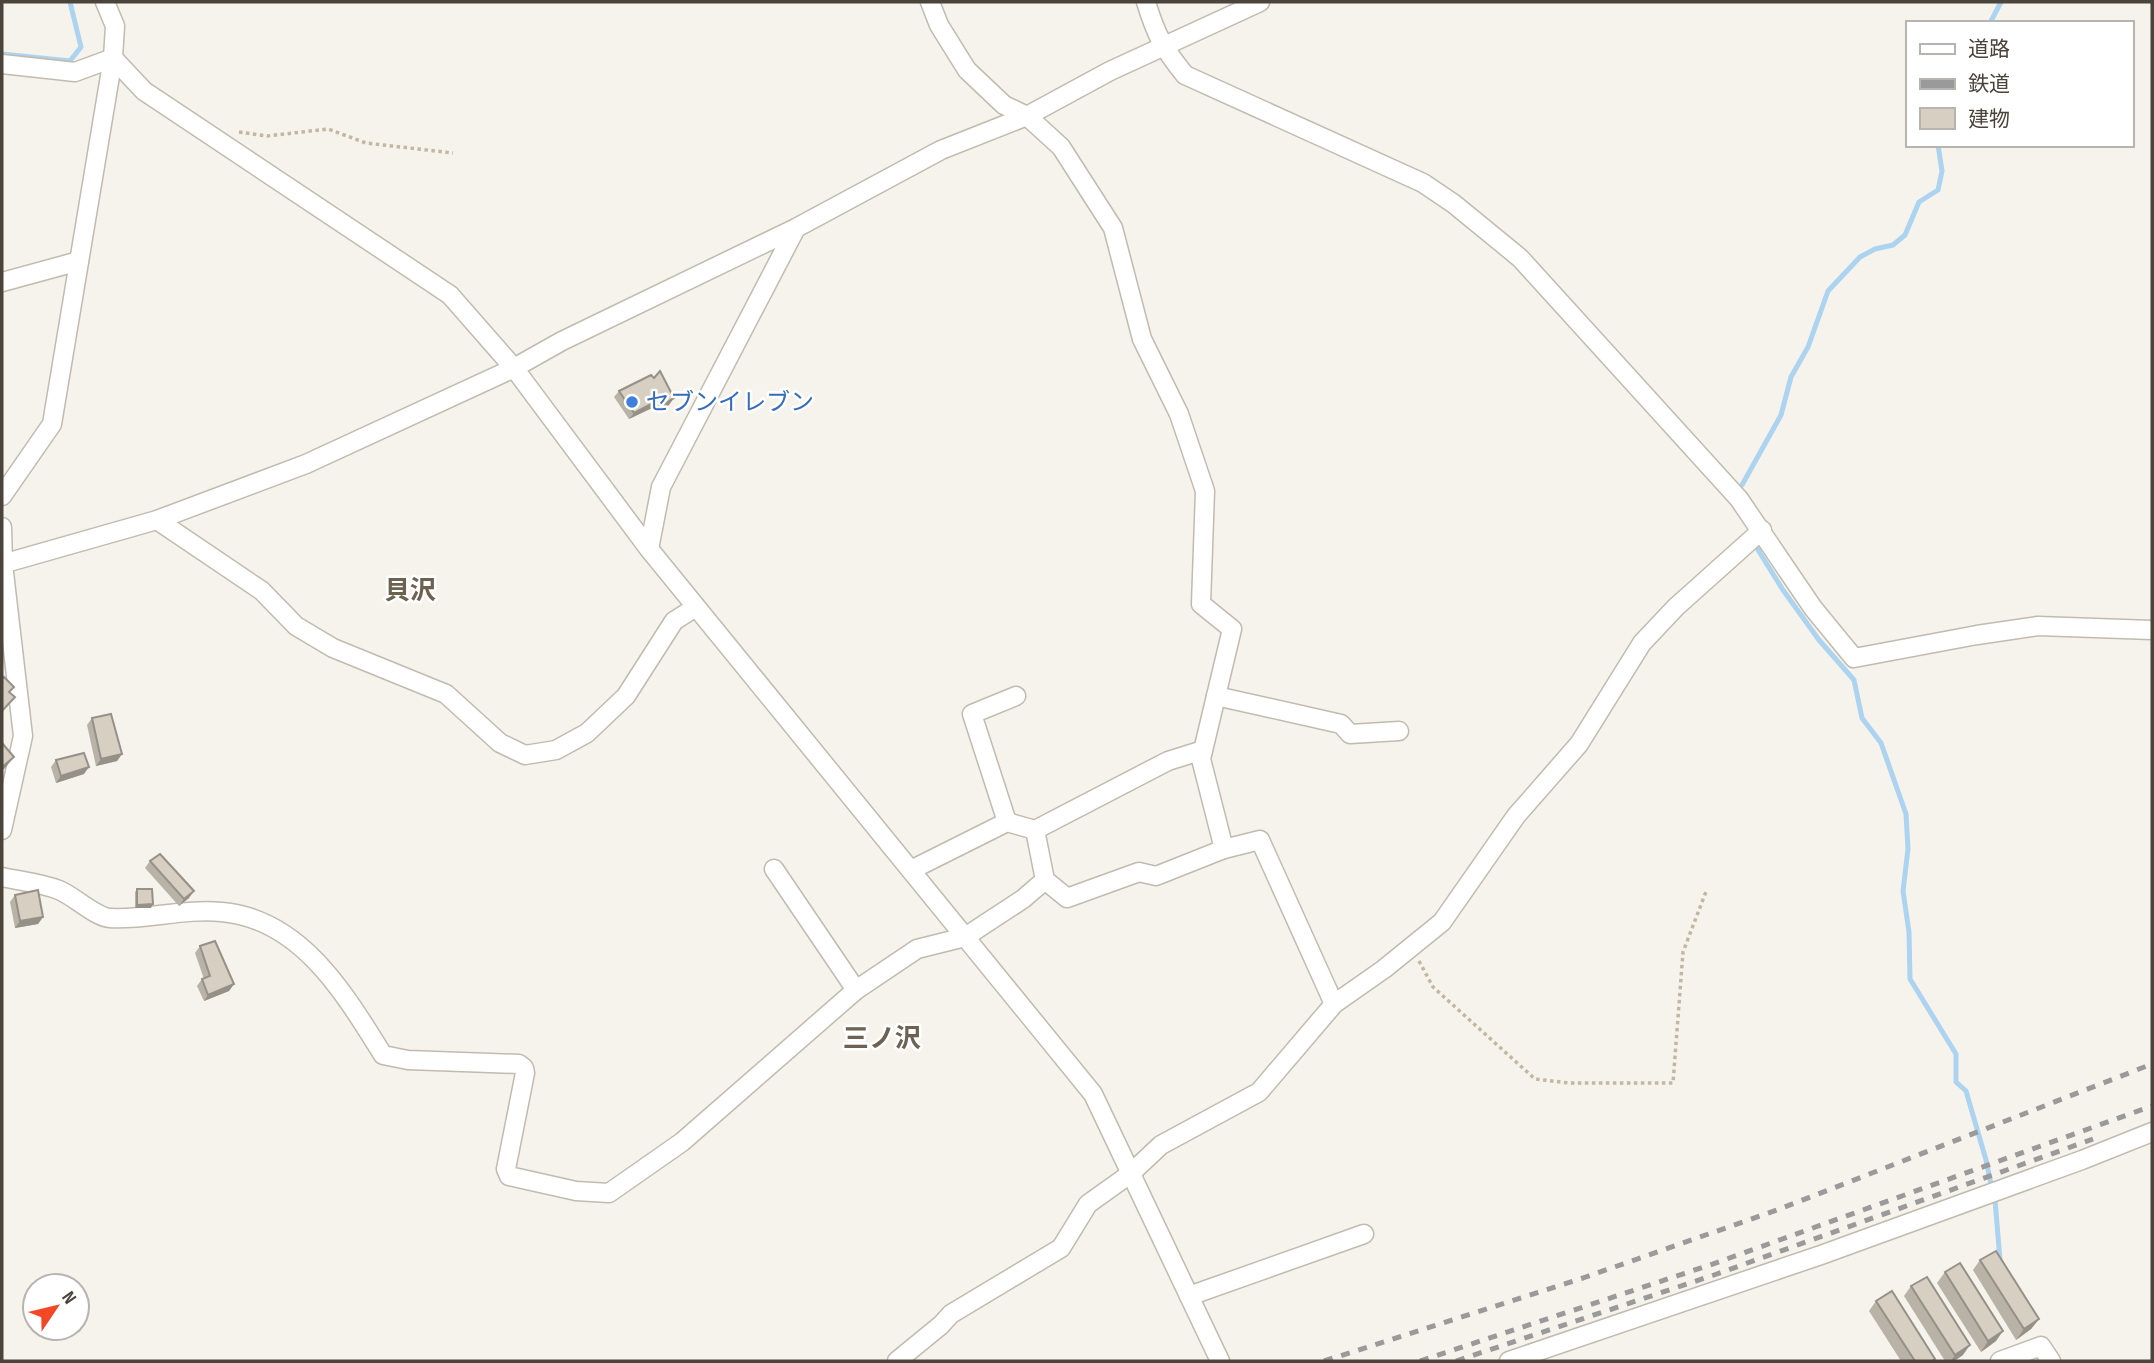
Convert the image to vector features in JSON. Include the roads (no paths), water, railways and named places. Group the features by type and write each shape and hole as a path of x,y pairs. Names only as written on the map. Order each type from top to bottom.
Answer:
{"street":[{"path":"2,496 52,424 113,58 115,26 104,2"},
{"path":"930,2 939,25 967,70 1004,105 1027,116 1061,148 1113,228 1142,340 1179,414 1205,491 1200,604 1233,629 1201,759 1224,849"},
{"path":"1146,2 1154,30 1163,48 1185,75 1423,183 1454,204 1520,258 1739,499 1813,608 1854,658 2038,626 2152,630"},
{"path":"2,564 157,520 306,464 514,368 562,341 796,228 941,150 1027,116 1110,71 1260,2"},
{"path":"2,64 75,72 113,58"},
{"path":"113,58 144,91 450,295 514,368 649,549 1093,1094 1220,1361"},
{"path":"649,549 661,487 796,228"},
{"path":"2,282 79,261"},
{"path":"157,520 262,591 296,626 333,648 446,694 500,743 526,755 556,750 587,733 626,696 674,621 696,607"},
{"path":"2,527 2,564 23,736 2,830"},
{"path":"897,1361 951,1314 1061,1248 1088,1204 1130,1174 1161,1145 1259,1092 1334,1004 1442,922 1516,816 1579,744 1642,643 1676,607 1762,530"},
{"path":"1007,822 972,714 1016,696"},
{"path":"1216,696 1341,724 1350,734 1399,732"},
{"path":"911,870 1007,822 1035,830 1168,761 1203,750"},
{"path":"1035,830 1045,880 1067,898 1139,872 1156,876 1224,849 1260,840 1334,1004"},
{"path":"774,869 856,990"},
{"path":"2,877 60,890 107,918 224,912 260,922 283,933 309,952 331,978 383,1055 408,1060 519,1064 524,1068 506,1169 509,1176 576,1191 609,1194 682,1142 856,990 917,949 965,937 1023,899 1045,880"},
{"path":"1509,1361 1821,1255 2152,1132"},
{"path":"1189,1296 1364,1234"},
{"path":"2000,1361 2041,1346 2051,1361"}],"waterway":[{"path":"2,54 70,61 81,47 70,2"},
{"path":"1991,21 2001,2"},
{"path":"1742,485 1781,415 1791,377 1808,347 1828,291 1860,257 1875,249 1893,245 1905,235 1919,202 1938,190 1942,171 1938,147"},
{"path":"1755,545 1819,640 1854,680 1862,718 1881,743 1906,814 1908,849 1903,891 1909,932 1910,979 1956,1054 1956,1082 1966,1091 1992,1189"},
{"path":"1995,1200 2000,1260"}],"railway":[{"path":"1324,1361 1583,1278 1777,1210 2152,1064"},
{"path":"1420,1361 1710,1265 2152,1106"},
{"path":"1456,1361 1714,1275 2093,1139"}],"place":[{"name":"セブンイレブン","path":"632,402"}],"district":[{"name":"貝沢","path":"410,590"},
{"name":"三ノ沢","path":"882,1038"}]}
